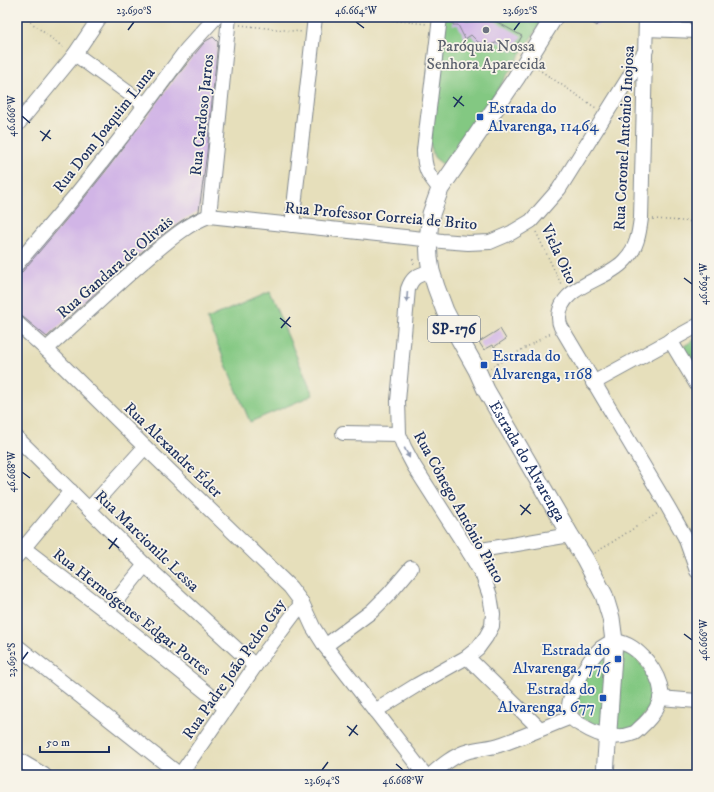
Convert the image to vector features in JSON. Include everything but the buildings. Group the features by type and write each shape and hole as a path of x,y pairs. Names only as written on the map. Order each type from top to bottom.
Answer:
{"main road":[{"name":"Estrada do Alvarenga","path":"554,17 516,78 440,189 431,214 428,239 429,258 431,271 445,311 478,375 585,559 604,595 611,618 614,641 605,775"}],"street":[{"path":"17,125 74,55 100,17"},
{"path":"292,225 315,17"},
{"name":"Rua Dom Joaquim Luna","path":"17,264 74,198 187,49 225,19"},
{"name":"Rua Cardoso Jarros","path":"209,216 225,19"},
{"path":"439,21 424,160 430,178 440,189"},
{"path":"646,23 697,31"},
{"name":"Rua Coronel Antônio Inojosa","path":"567,297 578,289 614,270 634,249 639,233 641,218 646,23"},
{"name":"Rua Professor Correia de Brito","path":"209,216 412,238 468,243 490,242 511,233 531,221 559,189 646,50"},
{"path":"74,55 145,105"},
{"path":"424,160 436,169 450,175"},
{"name":"Rua Gandara de Olivais","path":"47,350 152,254 199,220 209,216"},
{"name":"Rua Cônego Antônio Pinto","path":"375,711 467,656 478,648 492,626 493,614 490,596 483,576 414,466 399,434 398,401 408,289 411,280 431,271"},
{"path":"567,297 561,309 559,319 561,328 685,537 697,571"},
{"name":"Rua Alexandre Éder","path":"17,323 47,350 290,587 302,604 313,627 325,646 425,775"},
{"path":"594,382 697,326"},
{"path":"670,340 697,385"},
{"path":"343,433 399,434"},
{"name":"Rua Marcionilc Lessa","path":"17,438 145,565 255,666"},
{"path":"89,509 145,447"},
{"path":"19,550 71,491"},
{"path":"469,552 570,535"},
{"name":"Rua Hermógenes Edgar Portes","path":"19,550 107,612 226,708"},
{"path":"107,612 145,565"},
{"path":"325,646 372,610 389,594 411,568"},
{"name":"Rua Padre João Pedro Gay","path":"180,775 255,666 302,604"},
{"path":"614,641 623,642 629,645 643,656 658,678 661,690 660,698 655,711 649,720 634,733 622,736 608,736 591,730 581,725 571,717 569,710 570,700 582,672 600,649 608,643 614,641"},
{"path":"17,646 180,775"},
{"path":"467,656 540,729"},
{"path":"660,698 697,701"},
{"path":"430,775 450,760 470,750 496,746 571,717"},
{"path":"18,762 44,775"}],"path":[{"path":"24,17 74,55"},
{"path":"365,17 439,21"},
{"path":"225,19 313,33"},
{"path":"526,62 606,114"},
{"path":"641,218 697,222"},
{"name":"Viela Oito","path":"531,221 567,297"},
{"path":"478,375 561,328"},
{"path":"585,559 668,507"}],"green space":[{"path":"444,17 544,18 447,168 434,157 430,143"},
{"path":"269,292 313,395 250,422 207,319"},
{"path":"697,338 697,377 681,348"},
{"path":"614,646 629,651 647,671 654,684 656,699 633,730 611,732 582,719 577,709 577,694 588,670 605,650"}],"place":[{"name":"Paróquia Nossa Senhora Aparecida","path":"486,30"},
{"name":"Estrada do Alvarenga, 11464","path":"480,117"},
{"name":"Estrada do Alvarenga, 1168","path":"484,365"},
{"name":"Estrada do Alvarenga, 776","path":"618,659"},
{"name":"Estrada do Alvarenga, 677","path":"603,698"}]}
